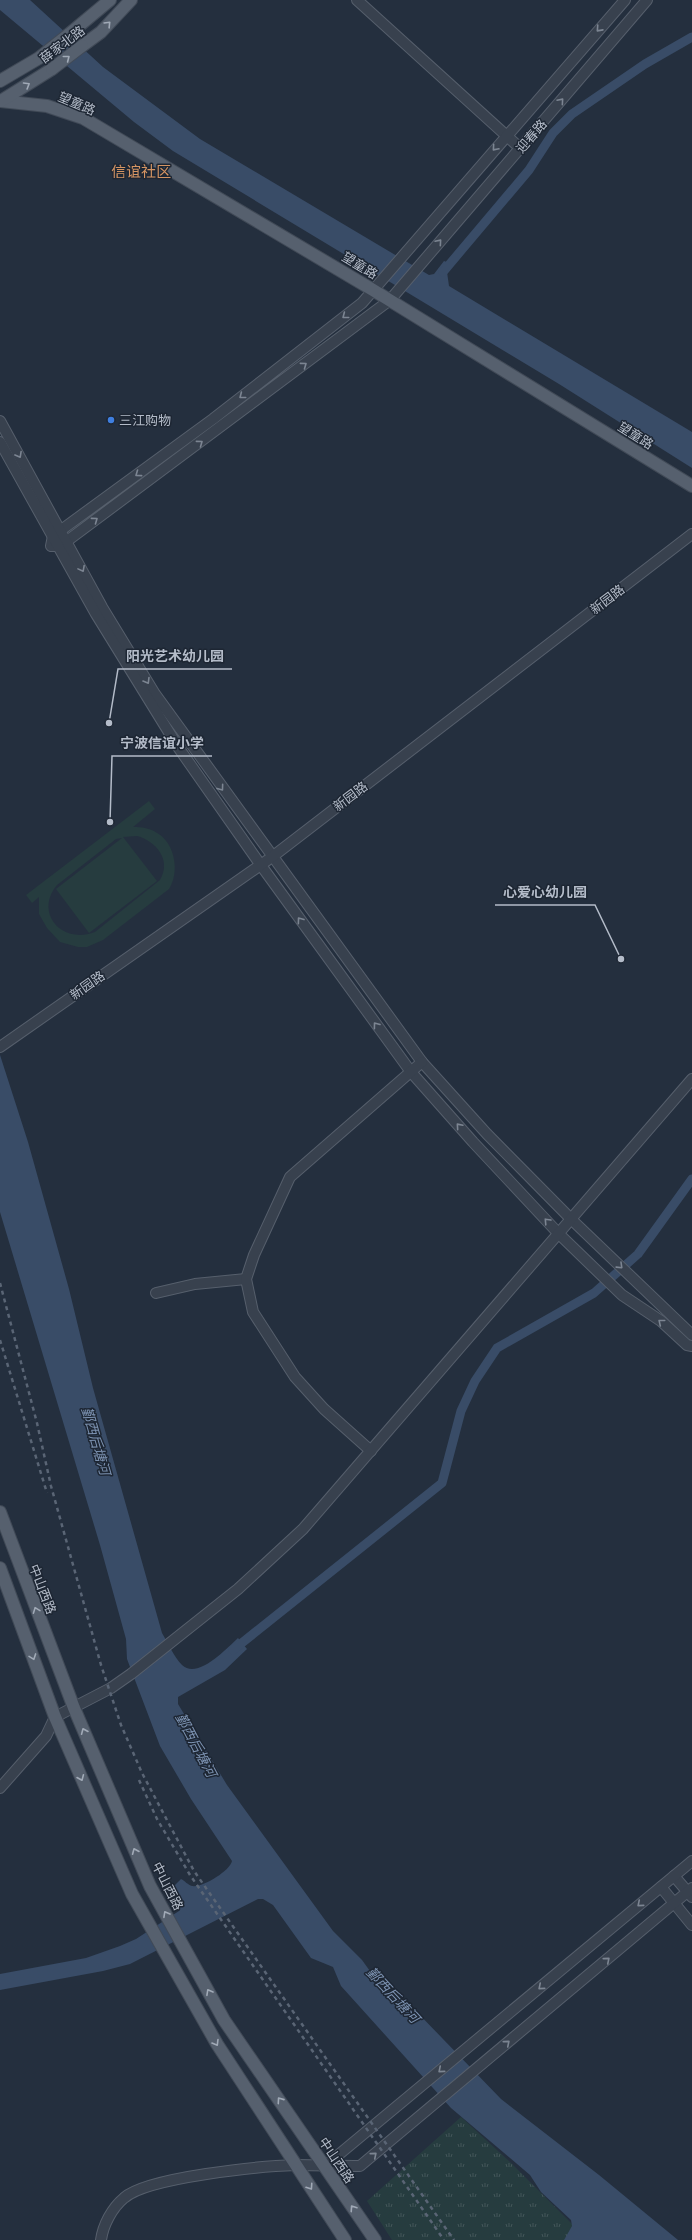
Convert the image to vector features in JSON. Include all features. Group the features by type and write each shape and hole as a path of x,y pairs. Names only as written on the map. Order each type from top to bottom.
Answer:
{"main road":[{"name":"薛家北路","path":"3,80 39,58 110,0"},
{"name":"薛家北路","path":"1,101 52,69 101,32 131,0"},
{"name":"望童路","path":"1,101 47,106 83,118 390,300 692,486"},
{"name":"中山西路","path":"0,1512 74,1708 150,1886 224,2020 375,2240"},
{"path":"0,1568 55,1717 132,1894 217,2044 345,2240"}],"street":[{"path":"357,0 520,148"},
{"name":"迎春路","path":"57,534 213,419 362,303 506,135 625,0"},
{"name":"迎春路","path":"63,544 390,300 647,0"},
{"path":"0,421 57,534"},
{"path":"0,442 155,694 422,1062 487,1134 572,1220 692,1336"},
{"name":"新园路","path":"0,1047 272,856 692,534"},
{"path":"63,544 148,700 260,864 411,1072 559,1234 622,1295 661,1321 692,1346"},
{"path":"371,1451 324,1409 295,1377 253,1312 246,1279 254,1255 290,1177 422,1062"},
{"path":"0,1788 46,1736 55,1717 111,1688 131,1674 238,1589 304,1529 692,1079"},
{"path":"156,1293 195,1284 246,1279"},
{"path":"325,2166 692,1861"},
{"path":"101,2240 111,2212 124,2197 153,2183 208,2174 295,2165 360,2166 675,1903 691,1892 674,1876"},
{"path":"661,1887 692,1925"}],"green space":[{"path":"149,801 155,809 133,827 152,830 163,838 168,844 172,851 175,866 172,882 169,889 103,940 87,947 78,947 60,942 47,928 39,914 39,897 32,903 26,895","holes":["137,836 156,847 163,859 163,873 160,880 95,932 83,935 71,934 62,930 55,924 50,915 48,906 51,895 57,885 116,839 122,838 56,889 89,933 157,881 123,837"]},
{"path":"461,2117 510,2162 588,2240 392,2240 367,2201"}],"water":[{"path":"0,0 30,0 103,67 200,139 429,275 434,274 444,261 454,265 447,272 449,286 692,432 692,468 559,384 173,151 134,122 0,10"},
{"name":"鄞西后塘河","path":"0,1055 28,1142 69,1289 93,1388 162,1633 179,1662 189,1669 196,1669 212,1661 238,1638 247,1649 225,1670 178,1697 178,1704 227,1785 333,1931 362,1960 380,1985 414,2009 501,2099 599,2175 678,2240 564,2240 572,2226 571,2220 541,2192 530,2175 451,2108 341,1986 333,1967 311,1958 273,1905 263,1899 258,1899 130,1964 103,1971 0,1990 0,1974 86,1958 136,1939 179,1911 181,1901 174,1886 181,1879 192,1886 209,1882 221,1874 232,1861 191,1799 160,1746 127,1659 126,1639 100,1545 0,1212"}],"waterway":[{"path":"443,272 529,170 553,133 572,114 645,64 692,37"},
{"path":"233,1650 442,1483 461,1411 475,1381 497,1348 594,1293 638,1254 692,1179"}],"railway":[{"path":"0,1283 37,1423 51,1486 101,1665 121,1725 142,1773 194,1871 454,2240"},
{"path":"0,1340 47,1493"},
{"path":"139,1780 157,1819 190,1875 444,2240"}],"place":[{"name":"三江购物","path":"111,420"},
{"name":"阳光艺术幼儿园","path":"109,723"},
{"name":"宁波信谊小学","path":"110,822"},
{"name":"心爱心幼儿园","path":"621,959"}],"district":[{"name":"信谊社区","path":"141,172"}]}
